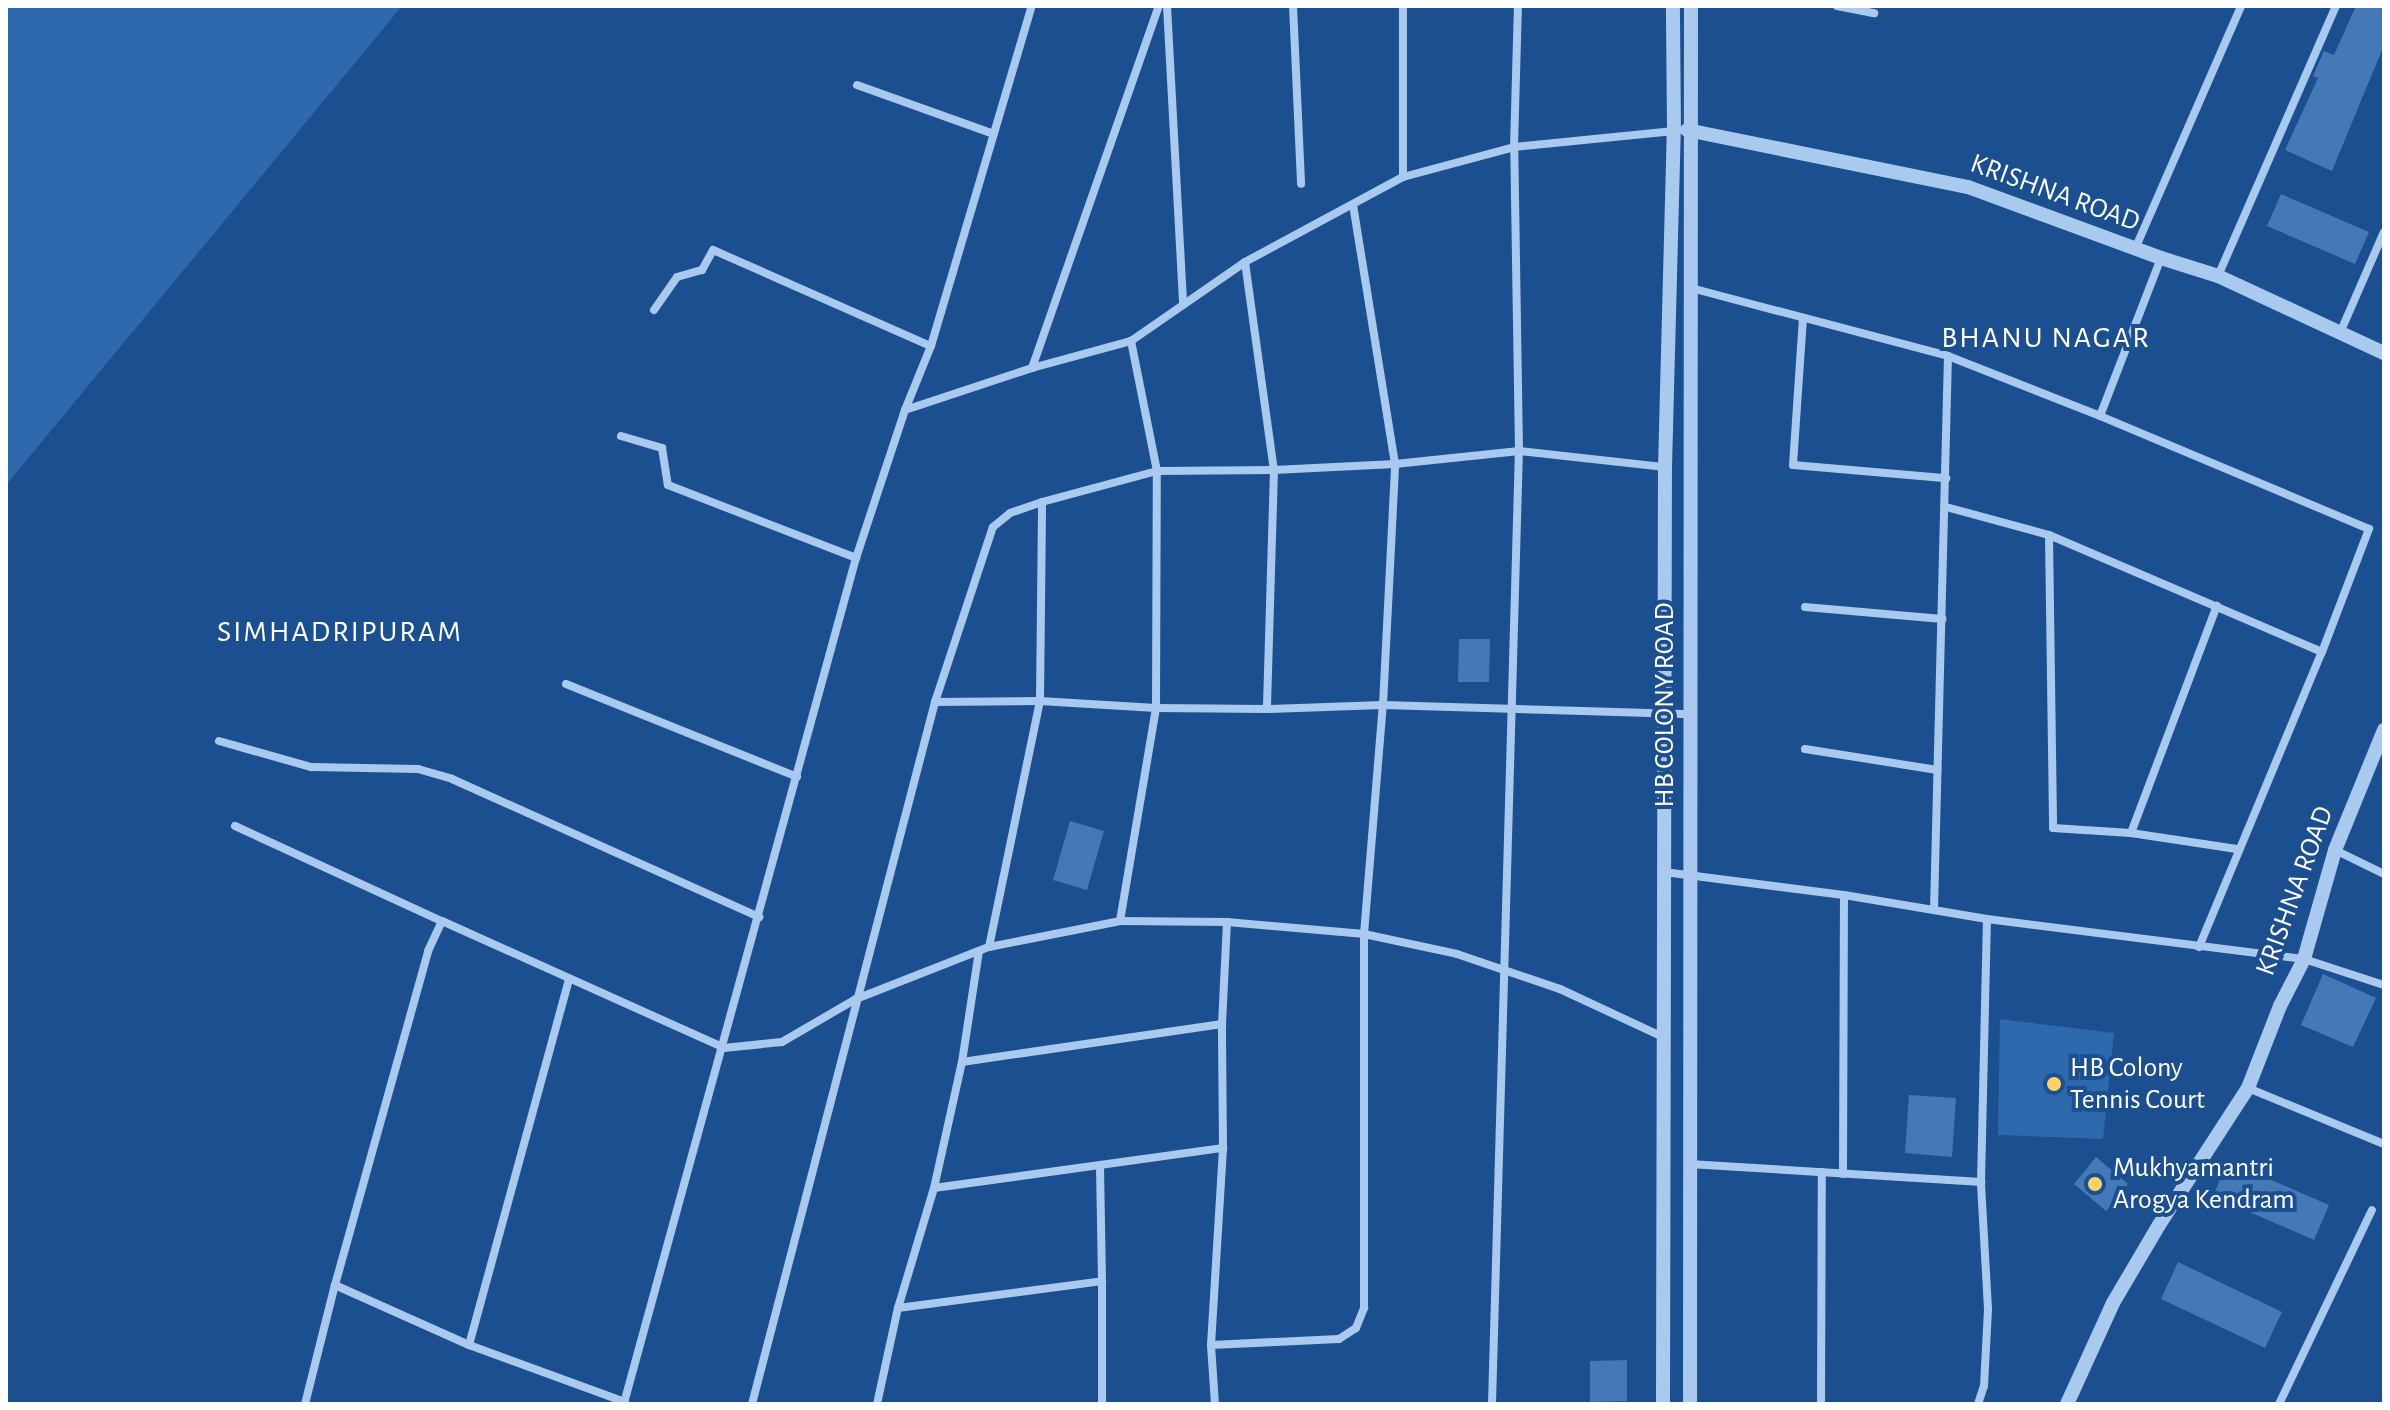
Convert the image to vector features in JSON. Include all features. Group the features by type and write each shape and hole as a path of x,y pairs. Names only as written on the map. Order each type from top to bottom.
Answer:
{"street":[{"path":"335,1285 469,1345 624,1403 724,1048 856,558 905,410 931,346 1032,6"},
{"path":"1032,368 1159,6"},
{"path":"1167,6 1183,305"},
{"path":"1293,6 1301,184"},
{"path":"1403,6 1403,177"},
{"path":"1492,1404 1519,451 1514,147 1518,6"},
{"path":"1663,1404 1665,467 1674,131 1673,6"},
{"name":"HB COLONY ROAD","path":"1690,1404 1691,6"},
{"path":"1837,6 1874,13"},
{"path":"2135,249 2241,6"},
{"path":"2218,276 2336,6"},
{"path":"857,85 994,134"},
{"name":"KRISHNA ROAD","path":"1674,131 1693,129 1968,187 2135,249 2218,276 2384,353"},
{"path":"905,410 1032,368 1131,341 1245,262 1403,177 1514,147 1674,131"},
{"path":"1211,1345 1339,1339 1356,1328 1364,1308 1364,934 1383,705 1395,464 1353,204"},
{"path":"2340,333 2384,232"},
{"path":"654,310 677,277 702,270 713,250 931,346"},
{"path":"2100,416 2161,258"},
{"path":"1245,262 1274,470 1267,709"},
{"path":"1691,288 1948,356 2369,529 2322,652 2237,849 2199,947"},
{"path":"1803,318 1793,465 1946,478"},
{"path":"1120,921 1156,708 1157,471 1131,341"},
{"path":"1934,909 1948,356"},
{"path":"621,436 662,448 668,485 856,558"},
{"path":"752,1404 935,702 993,527 1010,513 1042,502 1157,471 1274,470 1395,464 1519,451 1665,467"},
{"path":"989,947 1040,701 1042,502"},
{"path":"1946,507 2049,535 2322,652"},
{"path":"2049,535 2053,828 2131,833 2237,849"},
{"path":"2131,833 2217,606"},
{"path":"1805,607 1942,619"},
{"path":"566,684 797,777"},
{"path":"935,702 1040,701 1156,708 1267,709 1383,705 1691,714"},
{"name":"KRISHNA ROAD","path":"2067,1404 2113,1303 2159,1225 2248,1088 2280,1006 2304,959 2335,850 2384,730"},
{"path":"219,741 311,767 418,769 452,779 759,917"},
{"path":"1805,749 1937,770"},
{"path":"235,826 724,1048 782,1042 856,999 989,947 1120,921 1227,922 1364,934 1457,954 1506,970 1560,989 1663,1037"},
{"path":"2335,850 2384,874"},
{"path":"1664,872 1844,895 1987,919 2304,959 2384,985"},
{"path":"1843,1174 1844,895"},
{"path":"1978,1404 1984,1386 1988,1309 1981,1182 1987,919"},
{"path":"305,1404 428,951 442,921"},
{"path":"1215,1404 1211,1345 1223,1148 1222,1024 1227,922"},
{"path":"877,1404 898,1308 934,1188 962,1062 979,951"},
{"path":"469,1345 569,980"},
{"path":"962,1062 1222,1024"},
{"path":"2248,1088 2384,1144"},
{"path":"934,1188 1223,1148"},
{"path":"1689,1164 1981,1182"},
{"path":"1100,1167 1102,1404"},
{"path":"1821,1404 1822,1172"},
{"path":"2279,1404 2372,1210"},
{"path":"898,1308 1102,1281"}],"shaded area":[{"path":"6,6 402,6 6,485"},
{"name":"HB Colony Tennis Court","path":"2000,1019 2114,1033 2103,1139 1998,1135"}],"building":[{"path":"2356,6 2384,6 2384,45 2332,171 2285,150 2318,78 2313,76 2324,51 2334,55"},
{"path":"2281,194 2369,232 2355,264 2267,226"},
{"path":"1459,639 1490,639 1489,682 1458,682"},
{"path":"1070,821 1104,831 1087,890 1053,880"},
{"path":"2323,974 2376,998 2353,1047 2301,1025"},
{"path":"1909,1095 1956,1098 1952,1157 1905,1153"},
{"path":"2096,1157 2128,1184 2106,1211 2074,1184"},
{"path":"2228,1161 2329,1205 2314,1240 2213,1196"},
{"path":"2178,1262 2282,1312 2265,1348 2161,1299"},
{"path":"1627,1360 1627,1401 1590,1402 1590,1361"}],"place":[{"name":"HB Colony Tennis Court","path":"2054,1084"},
{"name":"Mukhyamantri Arogya Kendram","path":"2095,1184"}],"district":[{"name":"BHANU NAGAR","path":"2046,338"},
{"name":"SIMHADRIPURAM","path":"340,632"}]}
